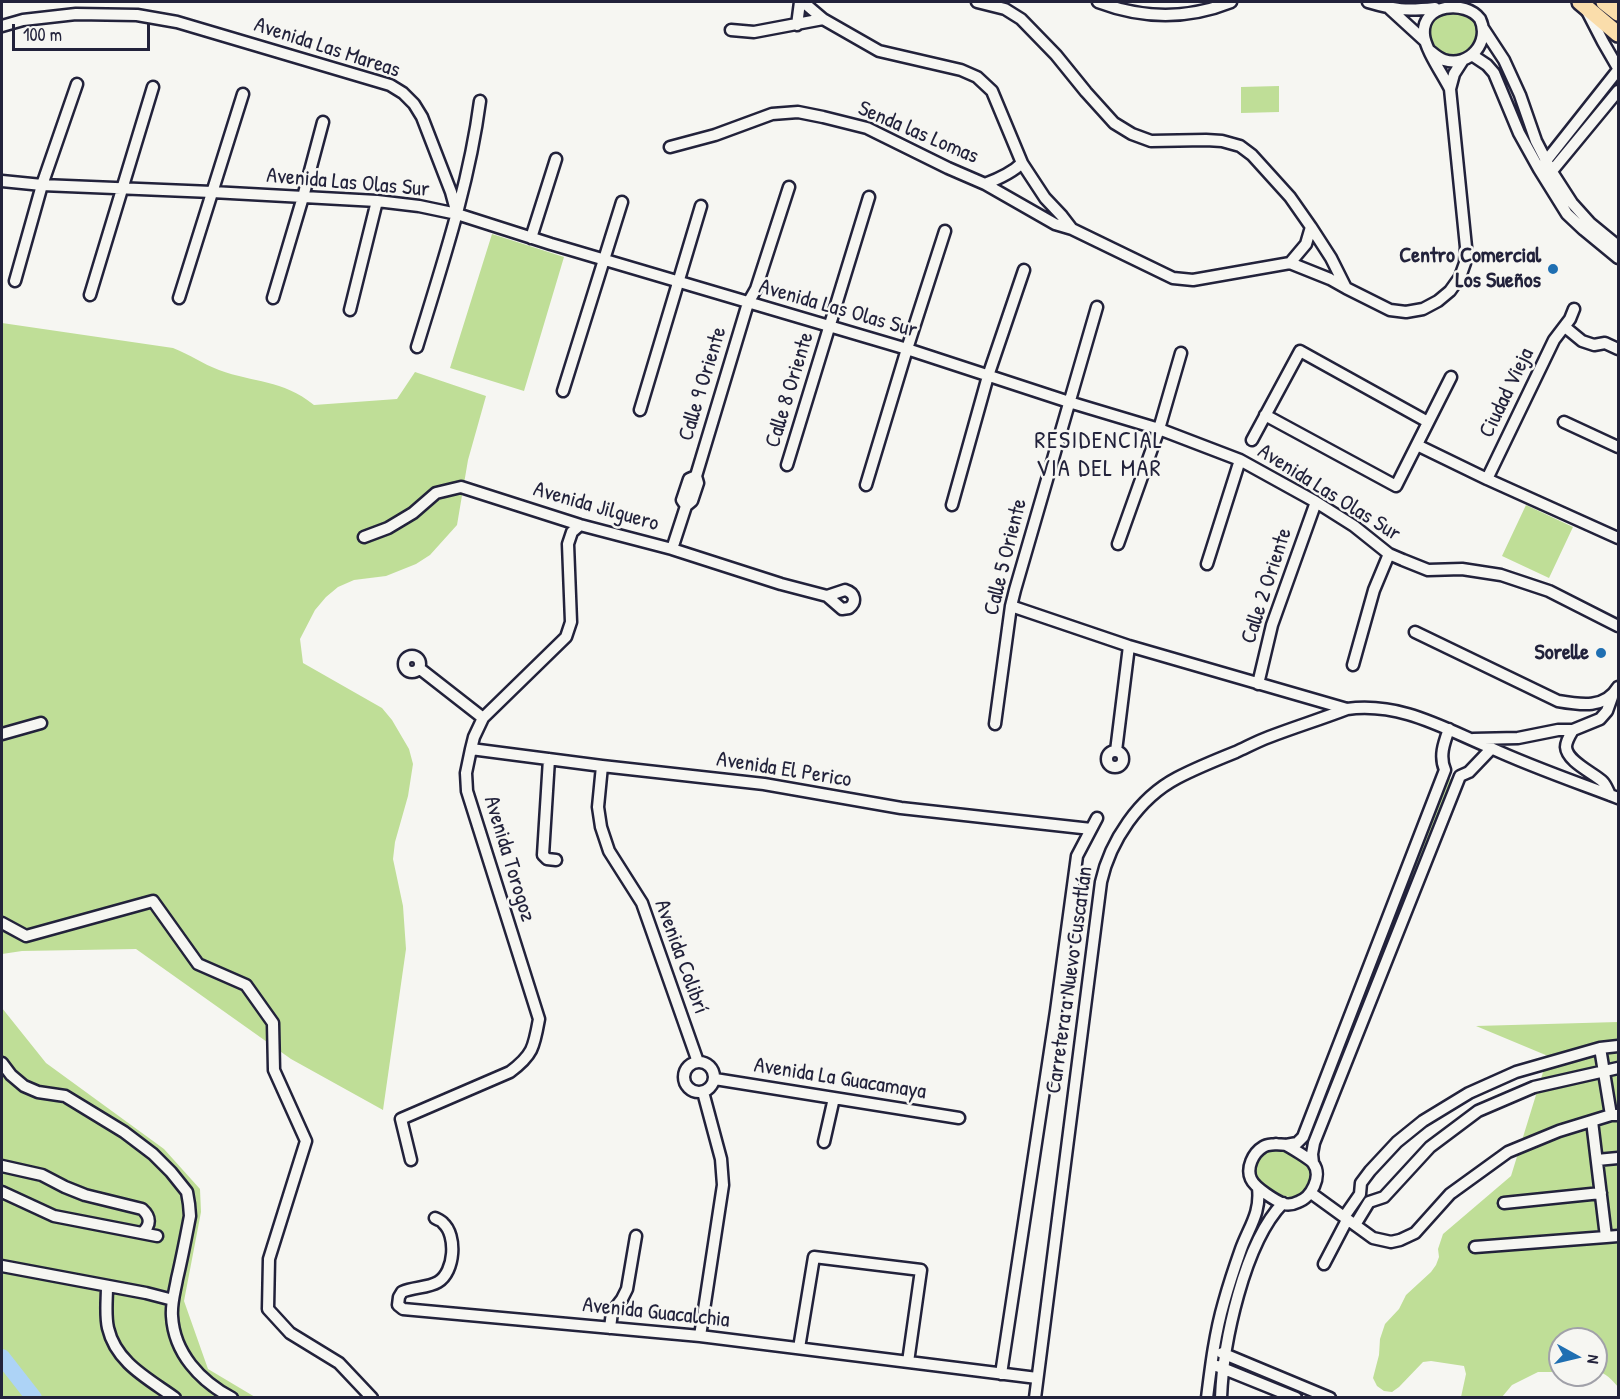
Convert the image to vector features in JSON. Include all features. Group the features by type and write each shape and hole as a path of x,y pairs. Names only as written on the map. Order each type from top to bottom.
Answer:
{"highway":[{"path":"1604,2 1618,13"},
{"path":"1582,3 1618,34"}],"street":[{"path":"796,25 802,2 823,19 879,51 961,70 977,78 992,91 1022,163 1045,198 1072,229"},
{"path":"977,2 1005,9 1021,19 1056,55 1114,123 1132,134 1151,141 1222,141 1240,146 1252,155 1290,197 1311,227 1346,288"},
{"path":"1098,2 1144,15 1174,16 1231,2"},
{"path":"1368,2 1390,9 1411,11 1455,2 1465,4 1473,10 1504,60 1520,95 1542,165"},
{"path":"1311,227 1306,244 1290,263 1330,279 1390,310 1406,312 1423,309 1450,291 1460,278 1465,263 1466,248 1450,89 1454,74 1479,47 1483,38 1481,23 1473,2"},
{"path":"1542,165 1618,69 1582,3"},
{"path":"1441,4 1429,15 1424,32 1427,46 1450,89"},
{"path":"1390,9 1436,56 1454,62 1468,58 1487,65 1494,73 1519,133 1549,176 1567,214 1618,258"},
{"name":"Avenida Las Mareas","path":"2,26 23,20 76,14 137,15 177,22 390,84 414,104 422,117 451,192 457,214"},
{"path":"731,30 754,32 823,19"},
{"path":"15,281 42,185 77,84"},
{"path":"90,295 153,87"},
{"path":"1549,176 1618,91"},
{"path":"179,298 243,94"},
{"path":"417,347 457,214 473,148 480,101"},
{"name":"Senda las Lomas","path":"670,147 715,135 772,114 798,112 867,128 985,184 1055,224 1072,229 1173,278 1193,280 1290,263"},
{"path":"273,298 323,122"},
{"path":"531,238 556,159"},
{"path":"985,184 1016,169 1022,163"},
{"path":"1549,176 1590,223 1618,246"},
{"name":"Avenida Las Olas Sur","path":"2,181 42,185 377,201 419,206 457,214 907,349 1159,429 1240,460 1316,502 1354,526 1389,554 1428,570 1462,569 1501,574 1549,591 1618,626"},
{"name":"Calle 9 Oriente","path":"672,549 686,506 682,500 689,479 696,476 748,303 756,289 789,188"},
{"name":"Calle 8 Oriente","path":"787,465 869,196"},
{"path":"350,310 377,201"},
{"path":"563,391 622,202"},
{"path":"640,410 700,206"},
{"path":"866,485 945,231"},
{"path":"952,505 988,376 1024,270"},
{"name":"Calle 5 Oriente","path":"995,724 1011,606 1097,307"},
{"name":"Ciudad Vieja","path":"1488,479 1554,340 1565,327 1574,309"},
{"path":"1565,327 1582,341 1594,345 1605,343 1618,349"},
{"path":"1252,440 1300,351 1428,422"},
{"path":"1118,544 1159,429 1181,353"},
{"path":"1265,415 1396,486 1451,377"},
{"path":"1564,422 1618,447"},
{"path":"1417,445 1618,538"},
{"path":"1208,564 1240,460"},
{"name":"Avenida Jilguero","path":"364,537 388,528 413,513 436,493 461,487 579,525 672,549 781,584 827,596"},
{"name":"Calle 2 Oriente","path":"1258,684 1272,625 1316,502"},
{"name":"Avenida Torogoz","path":"411,1160 401,1119 510,1072 524,1062 535,1046 539,1019 467,791 466,773 474,737 483,718 566,637 572,622 568,544 572,532 579,525"},
{"path":"1353,665 1374,590 1389,554"},
{"path":"1011,606 1129,646 1347,710"},
{"path":"1415,633 1558,701 1587,705 1612,697"},
{"path":"1116,751 1129,646"},
{"path":"419,668 483,718"},
{"path":"1470,739 1518,738 1558,730 1573,730 1600,719 1607,711 1618,687"},
{"name":"Carretera a Nuevo Cuscatlán","path":"1035,1398 1101,882 1117,839 1138,811 1156,793 1175,779 1268,737 1347,710 1361,708 1386,709 1414,716 1614,797"},
{"path":"2,734 41,723"},
{"path":"1449,729 1442,759 1445,770 1450,775 1460,776 1470,771 1491,749"},
{"path":"1573,730 1566,746 1570,756 1586,771 1605,783 1614,797"},
{"name":"Avenida El Perico","path":"471,749 764,784 901,808 1091,829"},
{"path":"549,759 543,855 547,859 556,860"},
{"name":"Avenida Colibrí","path":"602,766 598,807 601,827 609,851 642,903 698,1062"},
{"path":"1445,770 1303,1137 1297,1143 1264,1145 1251,1161 1249,1172 1251,1180 1258,1188 1283,1203 1296,1203 1307,1198 1311,1193 1316,1175 1312,1154 1314,1143 1460,776"},
{"path":"1001,1374 1077,856 1097,818"},
{"path":"2,923 26,936 153,902 198,964 246,985 273,1023 274,1070 306,1141 269,1259 268,1309 290,1333 339,1362 372,1398"},
{"path":"1380,938 1394,944"},
{"path":"1324,1264 1349,1221 1360,1194 1361,1183 1397,1142 1423,1121 1469,1093 1516,1072 1600,1048 1618,1046"},
{"path":"1311,1193 1372,1238 1391,1242 1415,1233 1450,1194 1508,1152 1559,1131 1615,1115 1600,1048"},
{"path":"698,1062 710,1066 715,1079 711,1087 704,1092 693,1091 686,1085 684,1075 689,1066 698,1062"},
{"path":"2,1063 24,1086 38,1092 65,1096 124,1132 153,1154 187,1192 190,1216 173,1300 172,1315 175,1334 179,1346 194,1369 218,1390 232,1398"},
{"path":"1349,1221 1370,1202 1384,1197 1430,1147 1478,1111 1534,1087 1618,1068"},
{"name":"Avenida La Guacamaya","path":"715,1079 958,1118"},
{"path":"700,1336 723,1185 721,1159 704,1092"},
{"path":"1469,1093 1478,1111"},
{"path":"824,1142 834,1098"},
{"path":"1592,1121 1606,1237"},
{"path":"1286,1145 1313,1163"},
{"path":"1597,1160 1618,1158"},
{"path":"2,1166 42,1175 85,1195 142,1209 148,1214 149,1219 148,1226 142,1233"},
{"path":"1207,1398 1213,1351 1227,1292 1242,1248 1258,1212 1260,1199 1258,1188"},
{"path":"2,1192 54,1216 157,1236"},
{"path":"1504,1203 1601,1193"},
{"path":"1360,1194 1364,1200 1370,1202"},
{"path":"1221,1398 1234,1306 1255,1250 1272,1215 1283,1203"},
{"name":"Avenida Guacalchia","path":"435,1218 444,1223 449,1232 453,1252 449,1268 439,1281 402,1292 398,1305 403,1309 700,1336 1037,1378"},
{"path":"610,1328 612,1312 627,1289 636,1236"},
{"path":"1475,1247 1618,1236"},
{"path":"799,1348 814,1257 921,1269 908,1362"},
{"path":"2,1266 173,1300"},
{"path":"107,1286 109,1330 123,1359 175,1398"},
{"path":"1213,1351 1226,1354 1329,1398"},
{"path":"1211,1365 1224,1368 1296,1398"}],"green space":[{"path":"1454,7 1475,19 1479,27 1479,35 1470,50 1454,57 1437,51 1432,46 1428,35 1432,19 1439,13"},
{"path":"1279,86 1279,112 1241,113 1241,87"},
{"path":"492,234 564,257 524,391 450,368"},
{"path":"2,323 173,348 219,370 291,390 314,405 397,399 415,372 486,396 468,460 457,525 430,555 416,564 386,576 354,580 338,587 315,610 300,639 303,663 382,708 409,749 413,764 393,859 403,906 406,949 383,1110 291,1059 136,949 22,951 2,954"},
{"path":"1526,505 1573,527 1549,578 1502,556"},
{"path":"1448,778 1454,780 1392,935 1387,932"},
{"path":"1383,943 1388,945 1310,1143 1306,1143 1305,1141"},
{"path":"2,1008 46,1063 164,1149 200,1189 201,1212 184,1301 208,1369 255,1397 2,1397"},
{"path":"1618,1022 1618,1387 1608,1377 1608,1327 1548,1327 1548,1372 1538,1372 1512,1385 1502,1397 1461,1397 1466,1374 1464,1366 1431,1361 1423,1362 1392,1392 1384,1391 1377,1386 1373,1378 1385,1324 1399,1309 1406,1295 1436,1265 1443,1234 1511,1176 1548,1056 1476,1026"},
{"path":"1270,1149 1284,1150 1307,1167 1310,1179 1305,1190 1299,1195 1283,1196 1272,1190 1256,1175 1257,1162"}],"waterway":[{"path":"2,1357 34,1398"}],"place":[{"name":"Centro Comercial Los Sueños","path":"1553,269"},
{"name":"Sorelle","path":"1601,653"}],"district":[{"name":"RESIDENCIAL VIA DEL MAR","path":"1099,456"}]}
